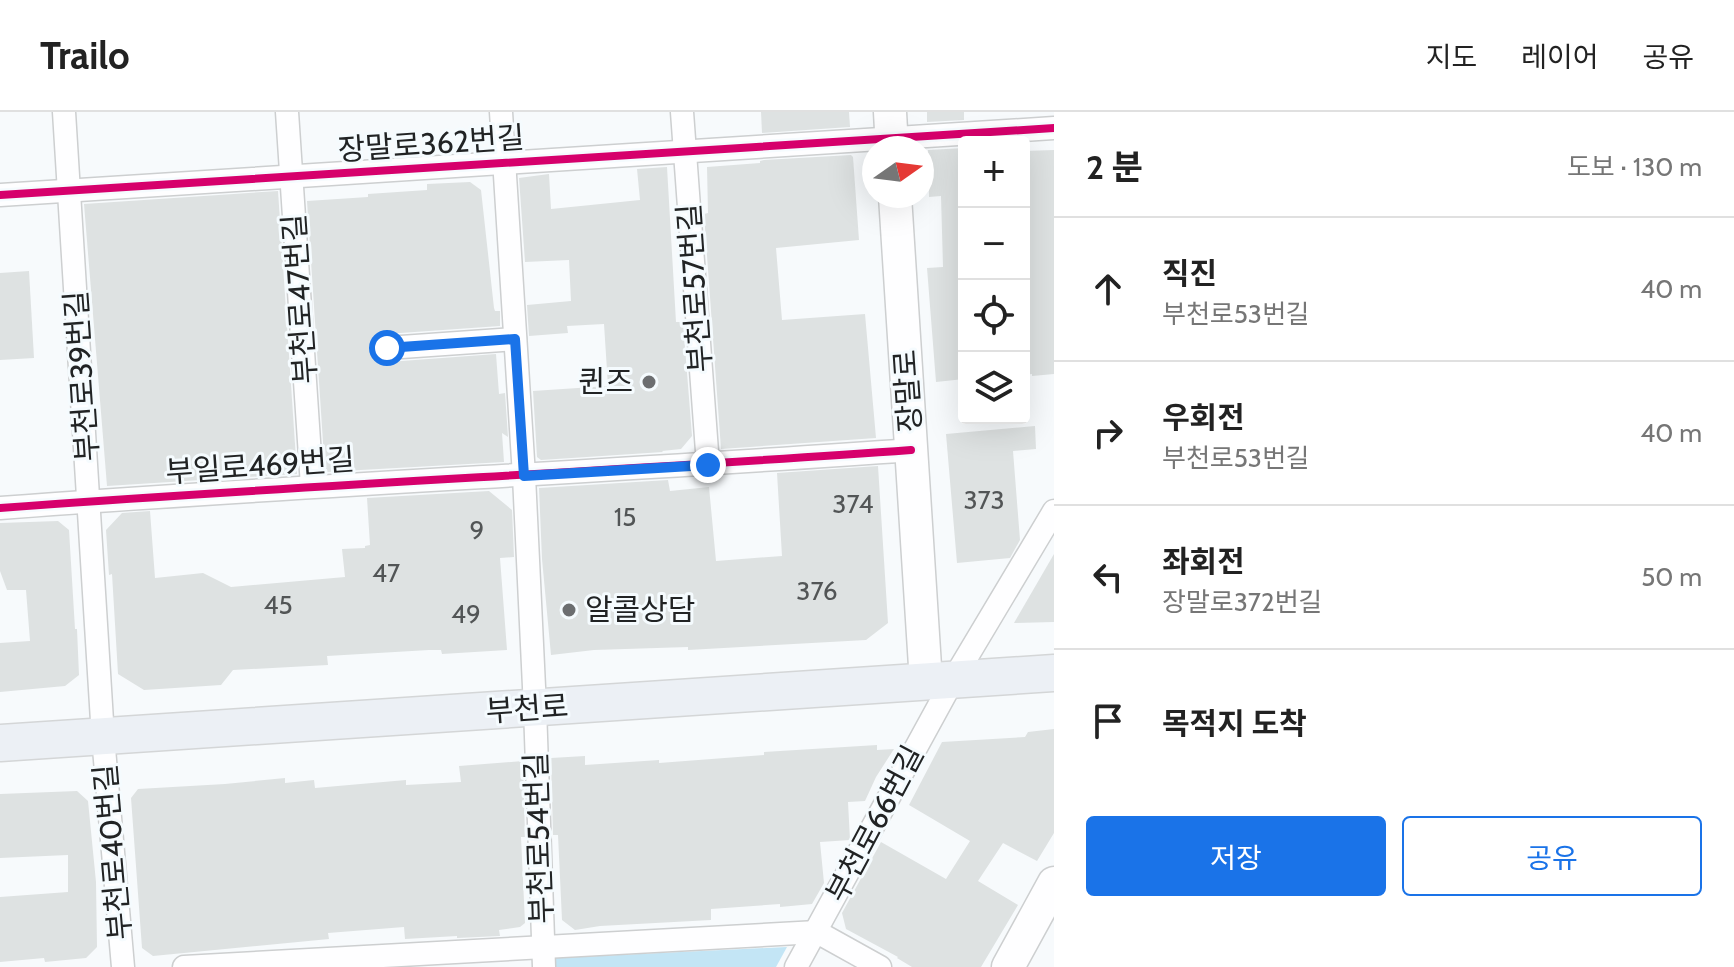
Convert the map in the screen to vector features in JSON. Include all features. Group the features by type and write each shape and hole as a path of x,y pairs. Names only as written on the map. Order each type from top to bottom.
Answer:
{"main road":[{"name":"부천로","path":"0,743 1054,673"}],"street":[{"name":"부천로39번길","path":"64,112 103,737"},
{"name":"부천로47번길","path":"287,112 312,486"},
{"name":"부천로54번길","path":"501,112 524,476 544,957"},
{"name":"부천로57번길","path":"682,112 708,465"},
{"name":"장말로362번길","path":"0,195 684,152 891,133 1054,128"},
{"name":"장말로","path":"896,208 911,450 940,681"},
{"path":"387,348 515,339"},
{"name":"부일로469번길","path":"0,508 911,450"},
{"name":"부천로66번길","path":"796,967 817,932 940,681 1054,511"},
{"name":"부천로40번길","path":"103,737 123,967"},
{"path":"1008,967 1054,883"},
{"path":"184,967 544,957 817,932 880,967"}],"shaded area":[{"path":"787,947 776,967 556,967 556,958"}],"building":[{"path":"761,112 849,112 850,127 762,133"},
{"path":"927,112 964,112 964,120 927,122"},
{"path":"958,148 958,380 936,382 927,268 943,267 941,196 934,197 934,150"},
{"path":"1054,150 1054,374 1032,376 1030,374 1030,151"},
{"path":"851,155 859,240 776,248 782,320 865,314 876,438 721,449 704,214 708,213 707,167"},
{"path":"667,167 676,322 683,322 692,436 681,449 663,452 541,460 537,457 533,391 608,386 604,324 567,326 568,333 529,336 527,305 571,301 569,260 525,262 519,178 549,174 551,209 640,200 637,169"},
{"path":"470,182 481,190 494,308 500,311 500,326 386,334 375,341 373,350 380,360 388,362 496,354 499,394 505,393 508,437 502,433 504,462 325,472 307,201 368,197 368,194 427,190 427,184"},
{"path":"278,191 297,474 107,486 84,204"},
{"path":"29,271 34,358 0,360 0,273"},
{"path":"1035,426 1036,449 1013,451 1020,540 1010,558 957,563 946,434"},
{"path":"878,466 888,623 866,640 688,650 688,647 594,650 551,655 539,488 668,480 670,491 709,487 716,561 782,556 777,473"},
{"path":"489,491 512,510 514,557 500,558 507,650 442,654 441,650 429,650 327,656 328,665 233,670 221,685 144,690 118,674 106,530 122,513 150,511 155,578 203,573 231,587 345,577 342,549 370,545 367,498"},
{"path":"58,521 69,530 79,675 65,686 0,692 0,643 30,641 26,590 7,590 0,571 0,523"},
{"path":"1054,554 1054,622 1014,623"},
{"path":"1054,729 1054,833 1037,861 1003,843 978,881 1018,905 981,967 912,967 846,929 842,913 881,842 946,879 970,841 909,805 942,742 1025,737 1028,732"},
{"path":"877,745 877,750 894,749 865,801 848,802 850,840 820,842 824,883 812,904 711,909 711,920 575,930 562,920 558,835 553,835 551,758 585,756 585,765 659,760 659,763"},
{"path":"523,761 525,837 521,837 525,923 520,927 499,930 500,936 457,938 405,939 404,927 328,933 329,939 153,956 142,948 131,798 138,789 285,778 285,783 314,780 315,788 406,780 406,785 461,782 459,766"},
{"path":"77,791 88,801 96,882 97,947 86,958 0,962 0,897 68,892 68,855 0,858 0,794"}],"cycle path":[{"path":"0,195 1054,128"},
{"path":"0,508 911,450"}],"place":[{"name":"퀸즈","path":"649,382"},
{"name":"알콜상담","path":"569,610"}],"route":[{"path":"387,348 515,339 524,476 708,465"}]}
